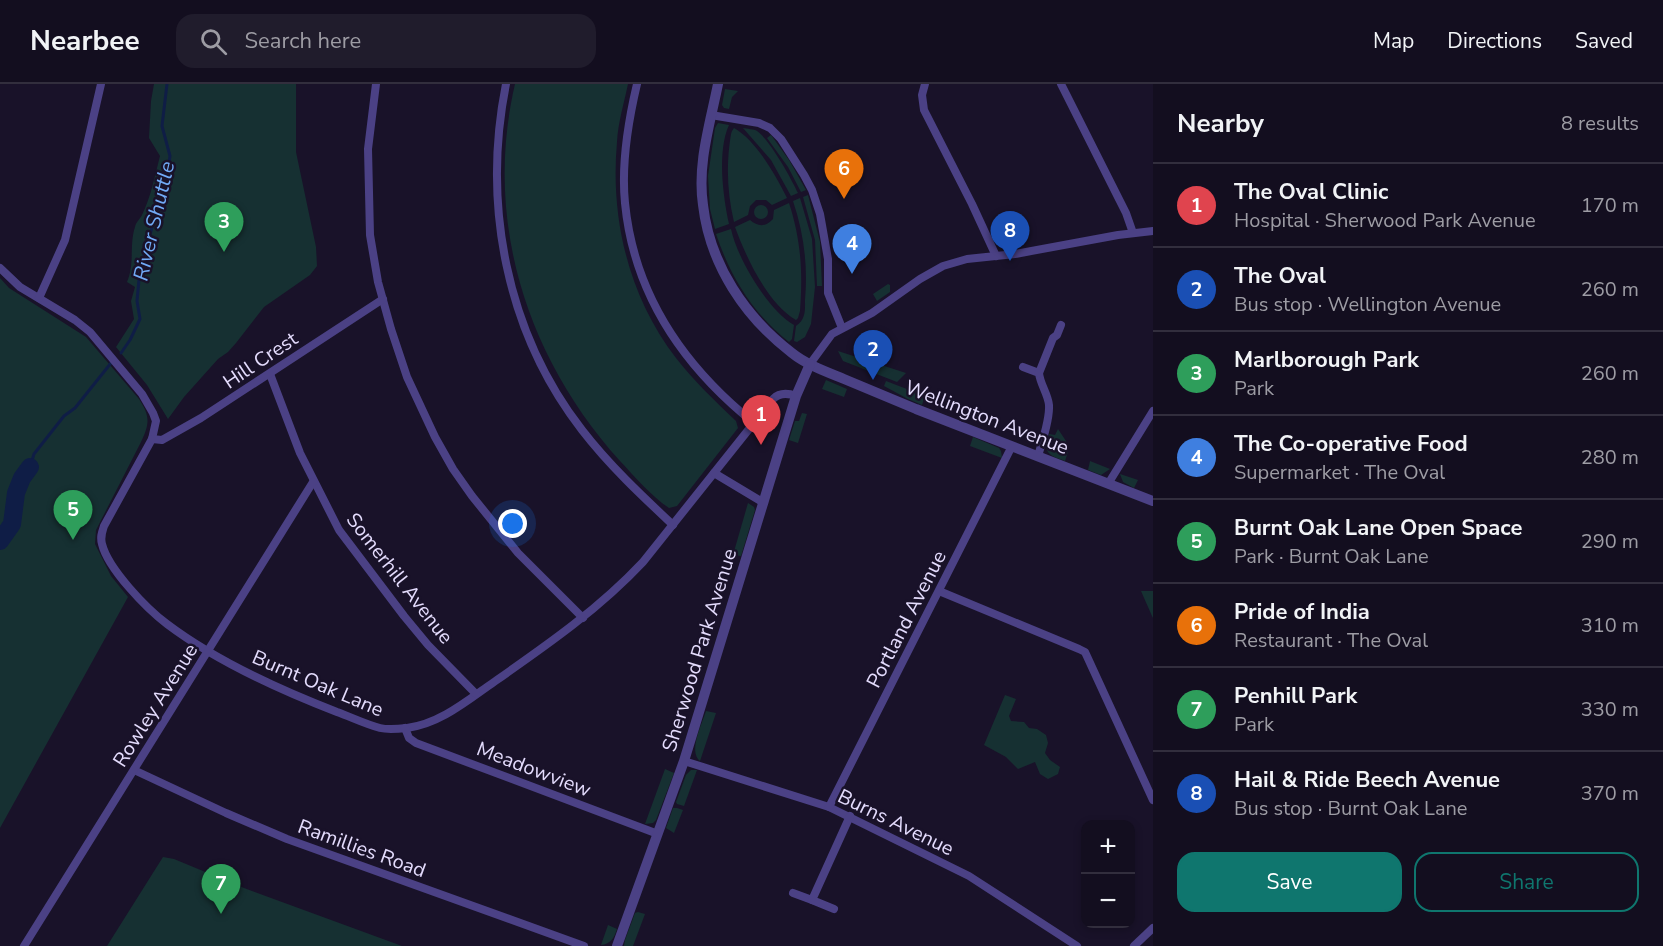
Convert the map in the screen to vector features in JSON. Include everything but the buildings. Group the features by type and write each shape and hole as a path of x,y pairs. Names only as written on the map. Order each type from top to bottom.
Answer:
{"street":[{"path":"39,298 65,240 101,84"},
{"path":"376,84 368,149 370,235 383,299 407,377 453,469 503,536 582,618"},
{"path":"506,84 497,153 496,194 502,247 509,279 531,345 555,391 582,430 624,479 673,525"},
{"path":"637,84 626,146 625,201 634,249 645,284 660,316 687,359 754,423"},
{"name":"Wellington Avenue","path":"718,84 701,172 701,191 707,228 719,263 734,292 752,316 784,347 810,364 905,404 1153,501"},
{"path":"925,84 922,95 924,110 974,207 996,256"},
{"path":"1061,84 1123,206 1133,233"},
{"path":"711,115 759,123 770,128 781,139 804,175 820,214 828,259 828,293 842,328"},
{"path":"810,364 828,339 842,328 872,312 943,266 967,259 1153,231"},
{"name":"Burnt Oak Lane","path":"0,268 17,285 75,320 90,332 142,394 151,409 156,421 152,439 101,535 101,542 110,560 136,594 167,624 208,651 314,703 380,728 405,729 430,722 476,694 560,636 633,573 775,396 787,394 796,396"},
{"name":"Hill Crest","path":"152,439 162,440 171,436 383,299"},
{"path":"1038,456 1049,406 1039,373 1053,338 1057,335 1061,325"},
{"name":"Sherwood Park Avenue","path":"617,946 684,761 796,396 810,364"},
{"path":"1023,367 1039,373"},
{"name":"Somerhill Avenue","path":"270,374 300,453 339,530 369,572 428,645 476,694"},
{"path":"1108,484 1153,411"},
{"name":"Portland Avenue","path":"829,807 1012,446"},
{"path":"714,473 764,503"},
{"name":"Rowley Avenue","path":"24,946 313,482"},
{"path":"939,591 1085,652 1153,800"},
{"name":"Meadowview","path":"405,729 409,738 416,743 658,834"},
{"name":"Burns Avenue","path":"684,761 829,807 850,816 969,876 1077,946"},
{"name":"Ramillies Road","path":"134,770 256,826 379,873 584,946"},
{"path":"812,900 850,816"},
{"path":"793,892 834,909"},
{"path":"1134,946 1153,928"}],"green space":[{"path":"154,84 296,84 296,152 316,247 317,266 310,275 264,307 228,352 218,359 184,397 168,419 147,385 116,347 134,319 131,301 135,287 127,282 131,268 133,234 148,201 160,156 149,138"},
{"path":"515,84 628,84 617,142 616,171 620,228 626,256 646,309 660,334 676,358 697,383 736,421 738,428 677,506 669,508 650,492 620,461 587,421 560,378 537,333 521,285 510,236 505,186 507,135"},
{"path":"725,89 738,91 732,97 729,109 722,105"},
{"path":"718,123 729,125 722,160 723,187 729,224 715,229 710,209 708,176 715,128"},
{"path":"734,128 758,150 787,198 772,205 766,200 756,200 750,206 748,215 734,222 729,189 728,156"},
{"path":"743,128 756,130 768,142 798,193 791,196 771,160"},
{"path":"771,135 806,190 801,192 788,167 767,138"},
{"path":"808,195 820,242 822,286 817,286 815,240 803,197"},
{"path":"800,198 812,239 815,287 811,324 805,337 797,342 794,341 796,326 804,314 806,287 804,250 793,201"},
{"path":"789,203 799,243 801,269 800,311 796,320 776,303 767,291 751,265 735,227 750,220 759,225 768,224 773,219 774,210"},
{"path":"758,205 764,205 768,212 764,219 758,219 754,215 754,209"},
{"path":"731,229 740,254 764,296 784,318 794,325 792,339 789,342 754,307 728,265 716,234"},
{"path":"0,278 9,288 86,337 139,399 148,420 141,442 96,530 95,544 111,576 128,597 0,828"},
{"path":"888,284 890,292 877,301 873,294"},
{"path":"838,351 906,373 897,382 843,361"},
{"path":"826,380 847,389 844,397 822,389"},
{"path":"886,381 925,396 922,405 884,386"},
{"path":"802,413 807,414 798,443 789,440 795,421 799,421"},
{"path":"1058,429 1069,449 1048,439 1049,434 1055,435"},
{"path":"973,437 999,448 1002,458 970,446"},
{"path":"1046,444 1068,452 1065,461 1049,454"},
{"path":"1090,461 1110,469 1101,475 1088,470"},
{"path":"1120,474 1138,480 1134,488 1123,482"},
{"path":"748,503 755,510 741,556 733,555"},
{"path":"1141,591 1153,591 1153,618 1152,616"},
{"path":"1005,695 1016,699 1009,716 1011,721 1024,722 1029,728 1037,729 1046,735 1048,743 1045,753 1060,767 1058,774 1048,779 1040,774 1035,762 1018,769 1006,757 984,745"},
{"path":"706,711 716,713 700,761 695,751"},
{"path":"665,769 674,773 656,820 645,824"},
{"path":"691,770 697,770 684,806 677,804 686,775"},
{"path":"673,808 683,810 674,833 666,828"},
{"path":"163,857 174,859 244,888 402,946 107,946"},
{"path":"635,913 645,914 633,946 624,946"},
{"path":"608,925 617,929 615,935 612,940 601,945"}],"waterway":[{"name":"River Shuttle","path":"121,353 140,319 137,301 140,269 167,176 170,156 162,126 167,84"},
{"name":"River Shuttle","path":"30,467 34,454 111,363"},
{"name":"River Shuttle","path":"0,541 12,524 16,493 22,478 30,467"}],"place":[{"name":"Pride of India","path":"844,199"},
{"name":"Marlborough Park","path":"224,252"},
{"name":"Hail & Ride Beech Avenue","path":"1010,261"},
{"name":"The Co-operative Food","path":"852,274"},
{"name":"The Oval","path":"873,380"},
{"name":"The Oval Clinic","path":"761,445"},
{"name":"Burnt Oak Lane Open Space","path":"73,540"},
{"name":"Penhill Park","path":"221,914"}]}
